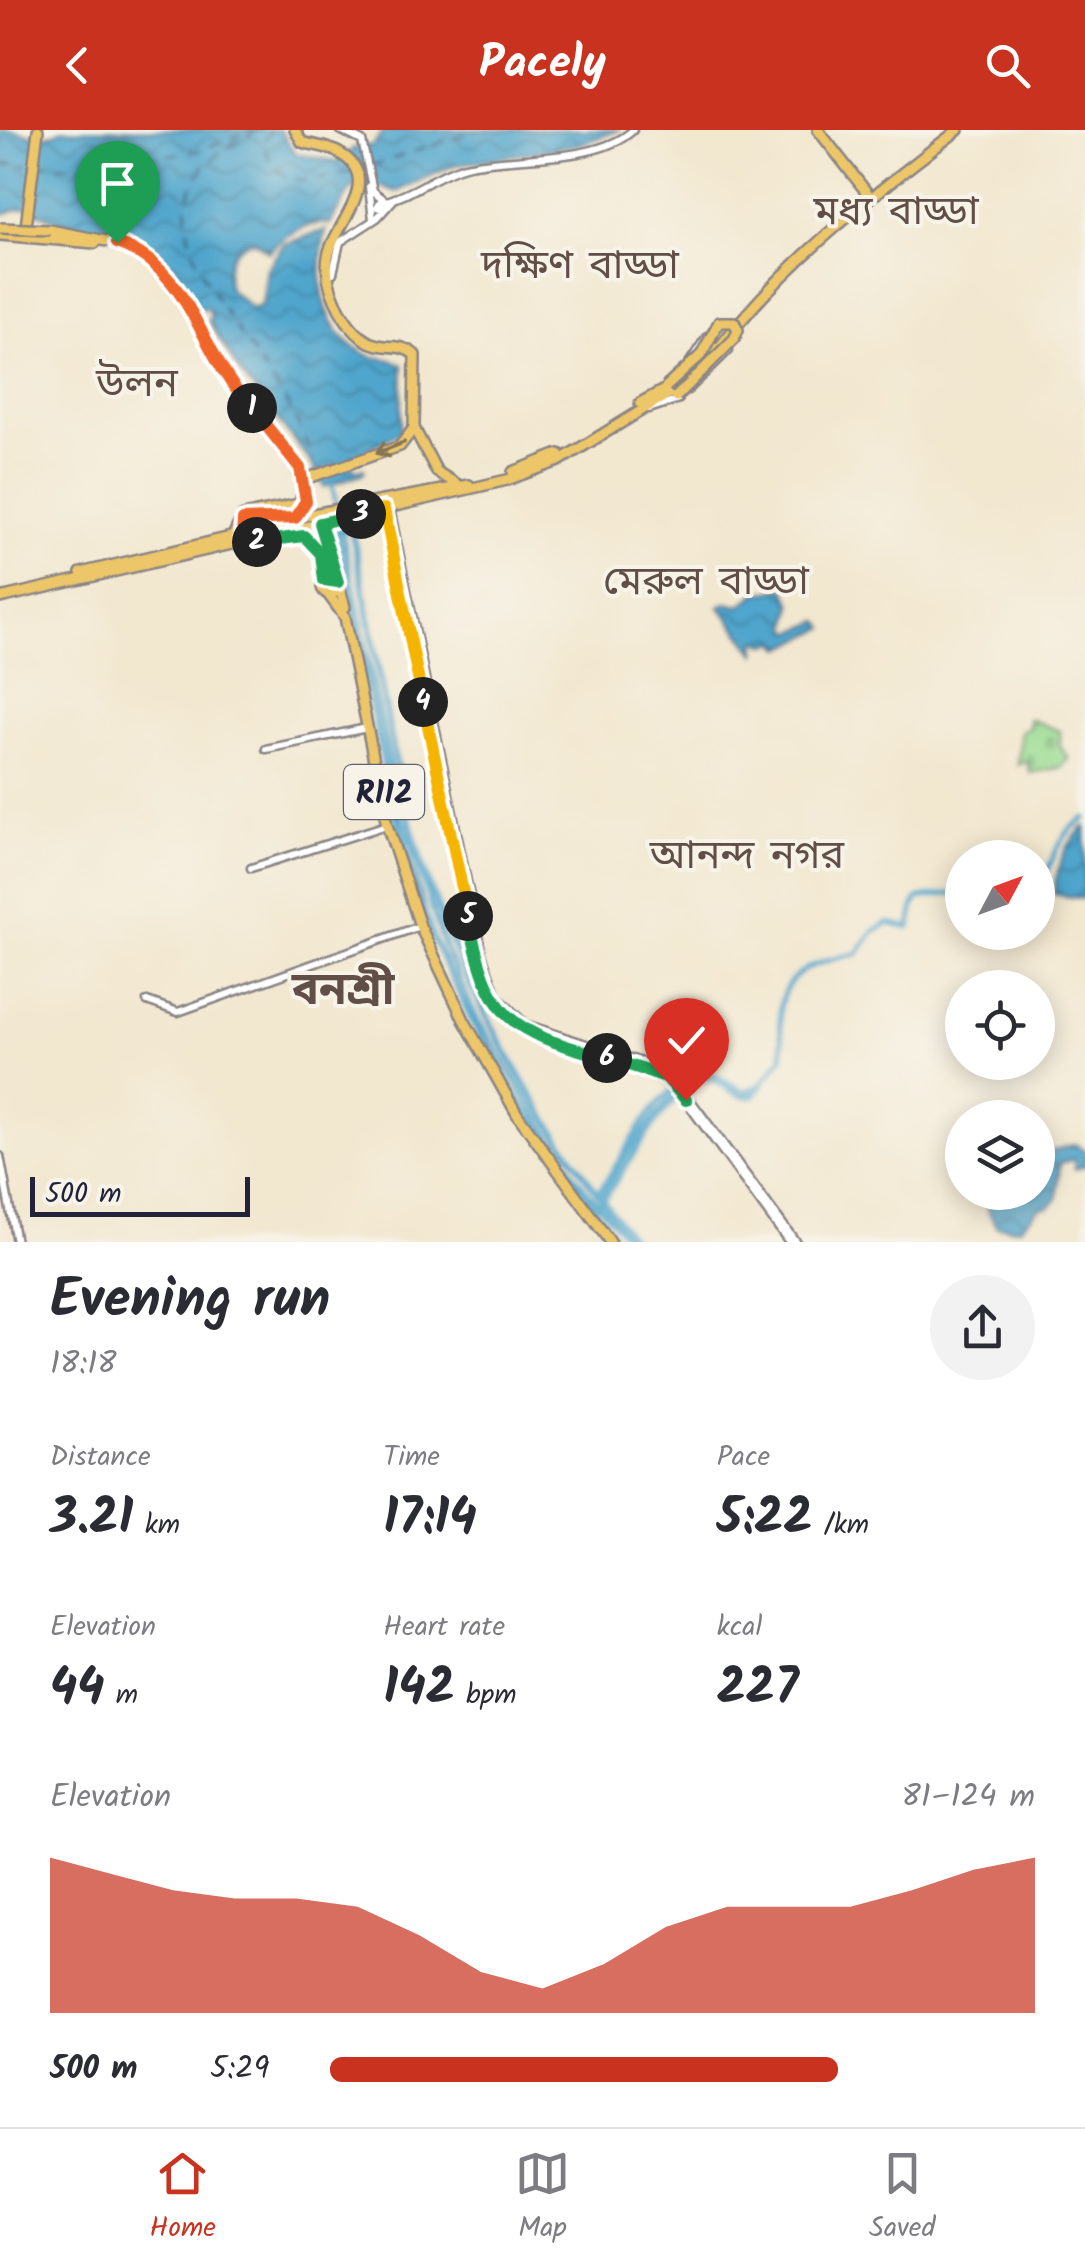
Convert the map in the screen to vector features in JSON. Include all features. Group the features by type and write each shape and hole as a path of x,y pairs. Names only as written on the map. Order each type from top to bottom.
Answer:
{"main road":[{"path":"23,235 36,130"},
{"path":"295,130 302,142 343,154 368,190 344,232 334,241 328,276 340,310 372,344 406,348 416,356 414,428 442,478 461,487"},
{"path":"820,130 871,193"},
{"path":"356,512 388,513 534,472 638,411 703,360 726,330 838,221 954,130"},
{"path":"3,233 26,217"},
{"path":"26,217 46,233"},
{"path":"30,588 233,536 356,512 504,476 568,450 707,364 739,323 838,221"},
{"path":"3,233 46,233 117,243 148,257 176,285 226,371"},
{"path":"3,233 46,233 114,247 140,257 173,288 234,392 300,474 306,504 290,522"},
{"path":"334,241 333,273 340,310"},
{"path":"333,273 342,308 359,330 380,344 412,347 419,355 417,422 431,462"},
{"path":"719,322 736,324 738,332 732,342 676,396 661,393 701,355 719,322"},
{"path":"201,328 210,348"},
{"path":"216,359 300,474 308,478 402,445 414,428"},
{"path":"233,536 245,515 301,503 300,474"},
{"path":"290,522 248,518 241,524 240,534 252,542 304,536 317,546 333,581"},
{"path":"0,595 290,522 321,519"},
{"name":"R112","path":"321,519 391,826 451,992"},
{"name":"R112","path":"290,522 316,538 333,581 328,594 344,616 387,825 420,926 517,1114 610,1242"}],"street":[{"path":"340,130 361,142 368,190 380,205"},
{"path":"333,273 336,248 344,232 373,220 380,205 396,197 466,166 520,162 595,147 633,130"},
{"path":"373,220 380,205"},
{"path":"638,411 680,398 733,345 741,332 739,323"},
{"path":"388,513 455,841 486,967 502,1004 534,1030 658,1066 688,1099 792,1242"},
{"path":"266,749 367,728"},
{"path":"251,868 387,825"},
{"path":"147,1001 178,1012 420,926"},
{"path":"0,1156 16,1242"}],"green space":[{"path":"1029,719 1060,731 1060,747 1069,758 1062,767 1030,773 1027,761 1018,765 1021,730 1028,729"}],"water":[{"path":"0,130 37,136 62,130 280,130 296,154 338,161 354,148 373,145 384,130 621,130 576,145 455,165 396,192 381,186 351,188 330,224 296,230 269,252 254,241 234,253 227,273 229,289 253,309 262,305 267,269 284,244 326,230 321,283 338,331 350,344 371,356 403,365 401,432 352,457 351,465 355,470 364,469 364,473 324,487 310,461 239,371 208,320 212,316 207,308 199,311 170,269 156,256 125,240 58,222 30,209 0,214"},
{"path":"785,588 792,605 788,630 794,632 820,621 825,628 782,648 776,641 769,645 757,640 756,653 720,607 726,603 740,606 756,594"},
{"path":"1085,826 1085,899 1055,894 1057,874 1071,841"},
{"path":"1075,1144 1085,1152 1085,1166 1075,1169 1075,1159 1060,1163 1055,1201 1055,1150"},
{"path":"988,1210 1037,1210 1019,1228 996,1226"}],"waterway":[{"path":"332,485 337,508"},
{"path":"339,519 399,809 445,948 476,1017 574,1175 630,1242"},
{"path":"617,1242 511,1088 473,1023 432,937 392,804 335,532 351,529 404,799 442,919 467,977 527,1087 634,1242"},
{"path":"1055,854 1068,832 1085,818"},
{"path":"598,1205 644,1131 691,1081 711,1077 740,1092 754,1093 783,1057 781,1001 794,978 816,964 857,954 874,931 888,923 910,928 919,898 945,894"},
{"path":"710,1072 743,1091 763,1085 754,1096 746,1097 710,1079 692,1084 664,1113 603,1201 597,1193 658,1104 690,1078 710,1072"}],"ferry route":[{"path":"36,165 95,166 197,151 253,130"},
{"path":"259,130 208,163 188,201 191,242 210,286 296,421 312,462"},
{"path":"271,130 263,142 270,160 291,178 318,180 364,168"},
{"path":"371,166 479,130"},
{"path":"0,165 28,165"}],"district":[{"name":"মধ্য বাড্ডা","path":"896,210"},
{"name":"দক্ষিণ বাড্ডা","path":"580,264"},
{"name":"উলন","path":"137,382"},
{"name":"মেরুল বাড্ডা","path":"706,580"},
{"name":"আনন্দ নগর","path":"747,854"},
{"name":"বনশ্রী","path":"343,988"}],"route":[{"path":"117,243 148,257 170,276 230,381 300,468 305,508 295,518 243,520 240,534 246,541 304,536 321,554 324,580 338,582 320,523 384,509 473,942 496,1005 536,1037 666,1077 686,1100"}]}
